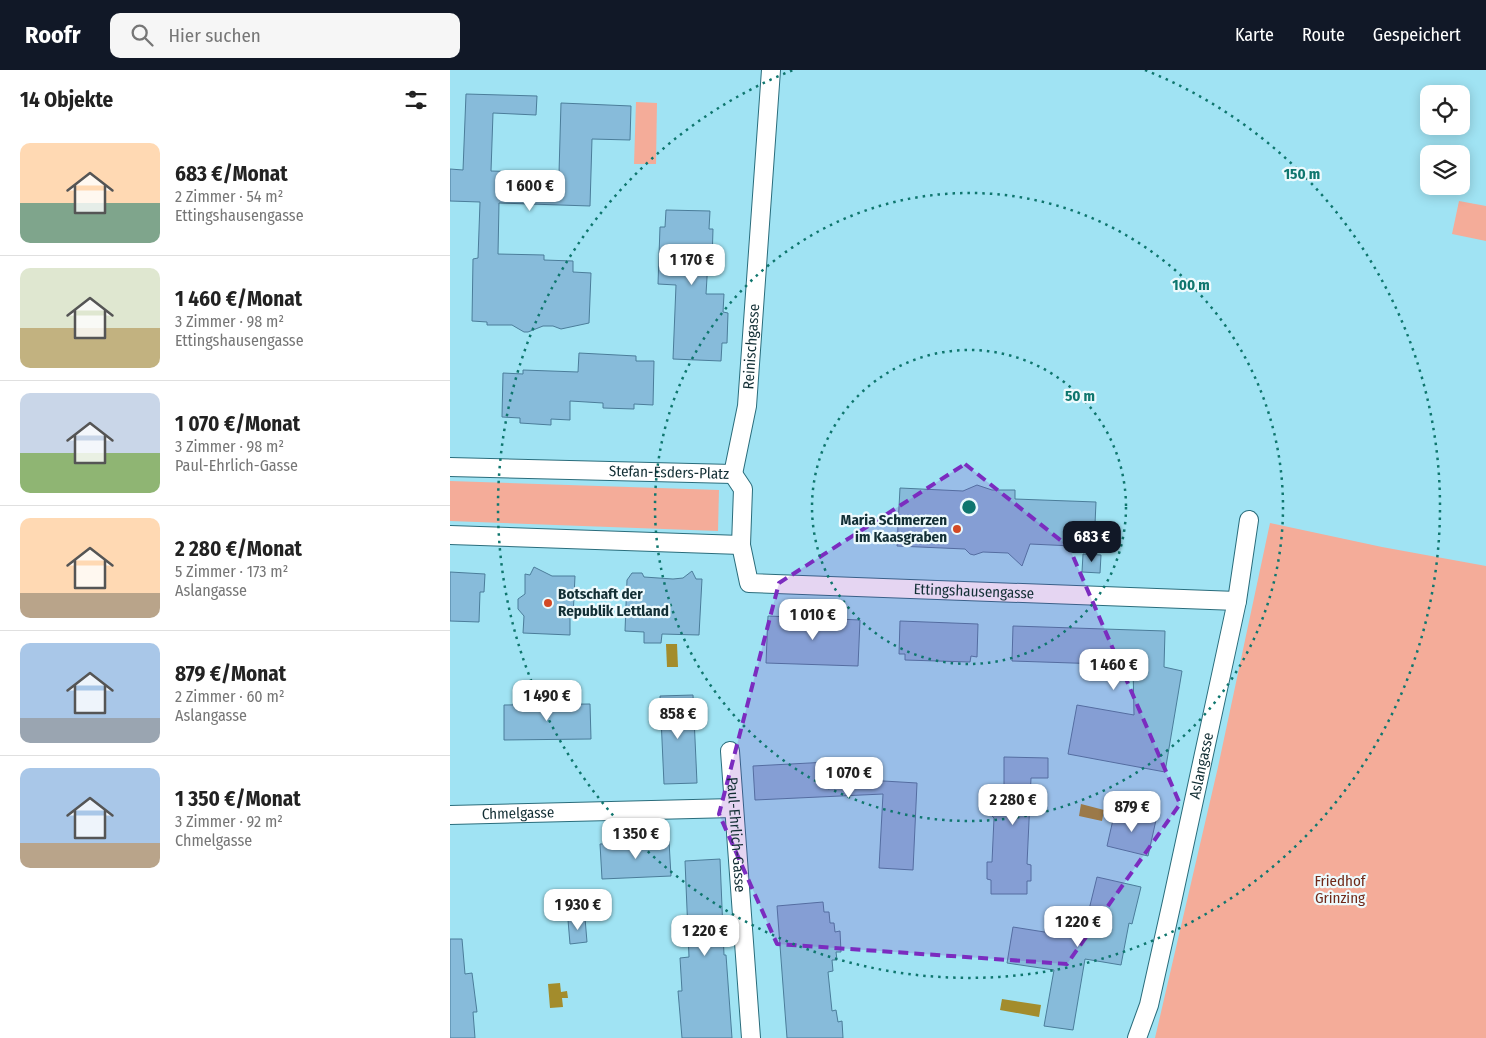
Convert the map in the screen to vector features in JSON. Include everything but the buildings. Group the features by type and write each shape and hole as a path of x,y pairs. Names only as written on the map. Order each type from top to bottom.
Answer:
{"street":[{"name":"Reinischgasse","path":"733,474 747,406 771,70"},
{"name":"Stefan-Esders-Platz","path":"450,467 733,474 743,489 741,544"},
{"name":"Aslangasse","path":"1137,1038 1152,996 1237,601 1249,520"},
{"path":"450,535 741,544"},
{"name":"Ettingshausengasse","path":"741,544 749,583 1237,601"},
{"name":"Paul-Ehrlich-Gasse","path":"730,751 751,1038"},
{"name":"Chmelgasse","path":"450,815 734,808"}],"highlighted area":[{"path":"965,464 1069,547 1180,804 1067,964 777,944 719,814 779,583"}],"green space":[{"path":"636,102 657,103 656,164 634,164"},
{"path":"1459,201 1486,206 1486,241 1452,234"},
{"path":"450,481 719,490 718,531 450,521"},
{"name":"Friedhof Grinzing","path":"1270,523 1382,547 1486,566 1486,1038 1155,1038 1218,767"}],"shaded area":[{"path":"666,644 677,644 678,667 667,667"},
{"path":"1081,804 1104,810 1102,821 1079,816"},
{"path":"560,983 561,992 567,991 568,998 562,998 563,1007 550,1008 548,984"},
{"path":"1002,999 1041,1005 1039,1017 1000,1010"}],"place":[{"name":"Maria Schmerzen im Kaasgraben","path":"957,529"},
{"name":"Botschaft der Republik Lettland","path":"548,603"}]}
